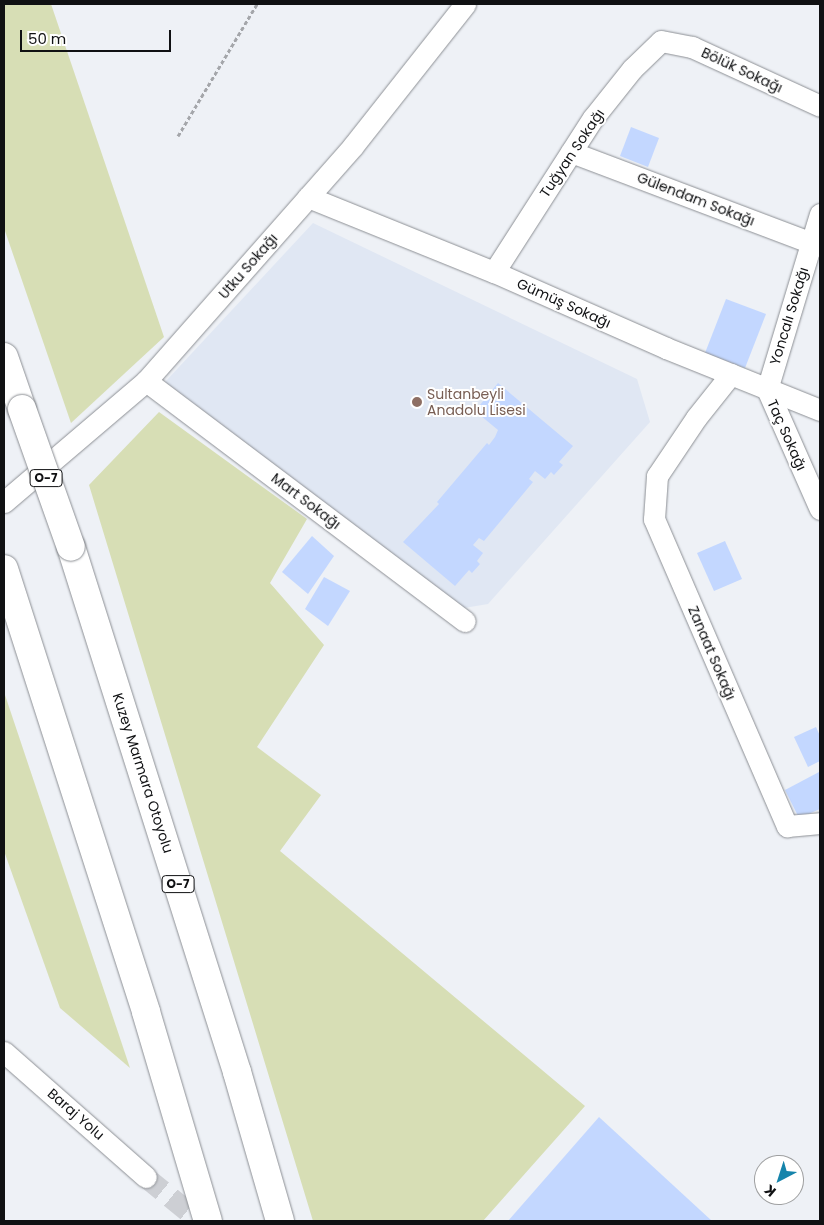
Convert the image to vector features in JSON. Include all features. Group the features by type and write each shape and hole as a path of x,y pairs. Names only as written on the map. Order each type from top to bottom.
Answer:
{"highway":[{"name":"Kuzey Marmara Otoyolu","path":"4,357 71,548 238,1072 280,1221"},
{"path":"6,578 146,1012 208,1221"}],"street":[{"name":"Utku Sokağı","path":"4,502 146,381 353,146 466,4"},
{"name":"Bölük Sokağı","path":"661,41 692,47 820,106"},
{"name":"Tuğyan Sokağı","path":"494,272 571,152 632,69 661,41"},
{"name":"Gülendam Sokağı","path":"571,152 816,244"},
{"name":"Gümüş Sokağı","path":"308,197 494,272 731,374 820,410"},
{"name":"Yoncalı Sokağı","path":"767,389 816,244 820,214"},
{"name":"Zanaat Sokağı","path":"731,374 657,476 654,519 787,826 820,822"},
{"name":"Mart Sokağı","path":"146,381 466,621"},
{"name":"Taç Sokağı","path":"767,389 820,509"},
{"name":"Baraj Yolu","path":"4,1052 146,1177"}],"path":[{"path":"178,136 257,4"}],"shaded area":[{"name":"Sultanbeyli Anadolu Lisesi","path":"313,223 637,379 650,422 488,604 464,608 165,382"}],"green space":[{"path":"4,4 51,4 164,337 71,423 4,228"},
{"path":"159,412 307,519 270,583 324,645 257,747 321,795 280,851 585,1106 483,1221 313,1221 89,485"},
{"path":"4,692 130,1068 60,1008 4,851"}],"building":[{"path":"631,127 659,138 648,167 620,156"},
{"path":"726,299 766,314 745,368 705,353"},
{"path":"498,383 573,446 559,462 563,465 554,475 551,472 545,479 535,471 529,479 533,482 484,541 479,538 473,545 483,553 477,561 480,564 472,573 469,570 455,586 403,542 439,504 437,502 487,443 489,445 495,437 498,430 475,411"},
{"path":"312,536 334,556 308,594 282,572"},
{"path":"725,541 742,579 714,591 697,553"},
{"path":"324,577 350,591 328,626 305,609"},
{"path":"816,727 820,736 820,761 808,767 794,737"},
{"path":"819,772 820,809 799,818 785,790"},
{"path":"599,1117 712,1221 508,1221"}],"tunnel":[{"path":"146,1177 200,1221"}],"place":[{"name":"Sultanbeyli Anadolu Lisesi","path":"417,402"}]}
